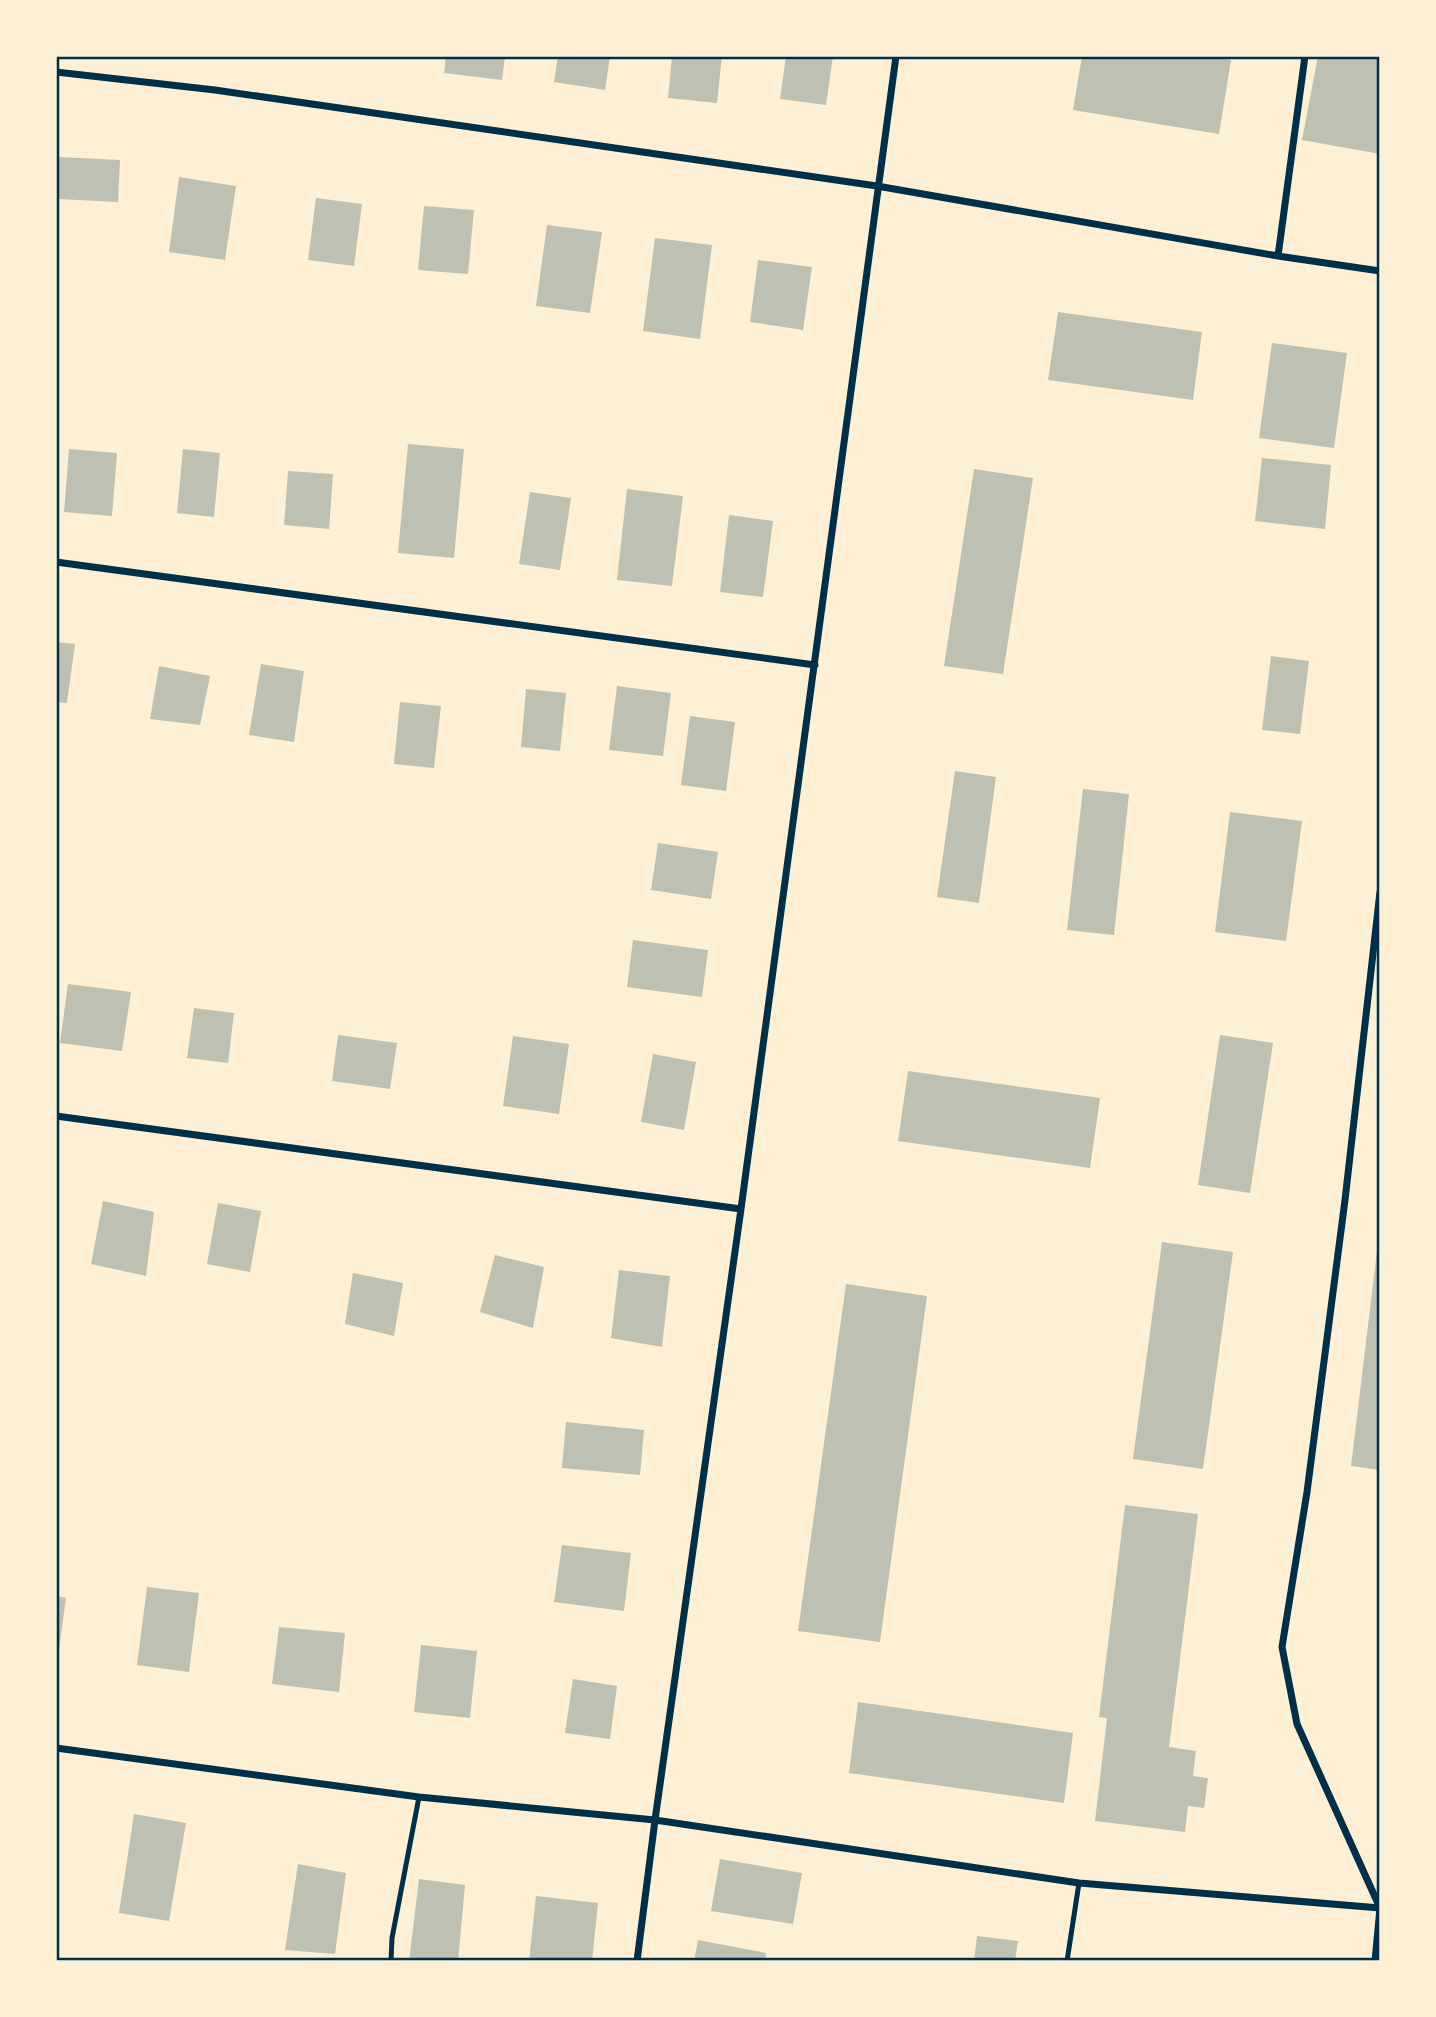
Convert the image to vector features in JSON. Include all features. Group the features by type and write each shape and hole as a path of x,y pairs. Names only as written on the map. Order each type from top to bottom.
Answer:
{"street":[{"path":"637,1961 896,56"},
{"path":"1278,256 1305,56"},
{"path":"56,72 215,90 877,186 1278,256 1380,271"},
{"path":"56,562 815,665"},
{"path":"1375,1961 1380,1908 1297,1724 1282,1647 1307,1492 1380,892"},
{"path":"56,1116 741,1209"},
{"path":"56,1748 419,1797 655,1820 1079,1883 1380,1908"}],"lane":[{"path":"391,1961 392,1938 419,1797"},
{"path":"1067,1961 1079,1883"}],"building":[{"path":"446,56 505,56 502,80 444,73"},
{"path":"558,56 610,56 605,90 554,82"},
{"path":"672,56 722,56 717,103 668,98"},
{"path":"786,56 833,56 826,105 780,99"},
{"path":"1082,56 1209,56 1231,60 1219,134 1073,110"},
{"path":"1318,56 1380,56 1380,154 1302,140"},
{"path":"59,157 120,160 118,202 58,199"},
{"path":"179,177 236,186 225,260 169,252"},
{"path":"316,198 362,204 354,266 308,260"},
{"path":"424,206 474,210 468,274 418,270"},
{"path":"547,225 602,232 590,313 536,306"},
{"path":"655,238 712,245 700,339 643,331"},
{"path":"758,260 812,267 803,330 750,322"},
{"path":"1058,312 1202,332 1193,400 1048,380"},
{"path":"1272,343 1347,353 1334,448 1259,438"},
{"path":"408,444 464,449 454,558 398,553"},
{"path":"69,449 117,453 112,516 64,512"},
{"path":"183,449 220,453 214,517 177,513"},
{"path":"1262,458 1331,465 1325,529 1255,521"},
{"path":"974,469 1033,478 1003,674 944,666"},
{"path":"288,471 333,474 329,529 284,525"},
{"path":"627,489 683,496 672,586 617,580"},
{"path":"530,492 571,498 560,570 519,564"},
{"path":"729,515 773,521 763,597 720,592"},
{"path":"56,642 75,644 67,703 56,702"},
{"path":"1271,656 1309,661 1300,734 1262,730"},
{"path":"261,664 304,671 294,742 249,735"},
{"path":"159,666 210,676 200,725 150,719"},
{"path":"617,686 671,693 663,756 609,750"},
{"path":"526,689 566,693 560,751 521,747"},
{"path":"400,702 441,706 434,768 394,764"},
{"path":"690,716 735,722 726,791 681,785"},
{"path":"955,771 996,777 979,903 937,897"},
{"path":"1083,789 1129,794 1114,935 1067,930"},
{"path":"1230,812 1302,821 1286,941 1215,932"},
{"path":"658,843 718,852 711,899 651,890"},
{"path":"633,940 708,950 702,997 627,987"},
{"path":"68,984 131,992 122,1051 60,1043"},
{"path":"194,1008 234,1013 228,1063 187,1058"},
{"path":"338,1035 397,1043 390,1089 332,1081"},
{"path":"1220,1035 1273,1043 1250,1193 1198,1185"},
{"path":"513,1036 569,1044 559,1114 503,1106"},
{"path":"653,1054 696,1062 684,1130 641,1122"},
{"path":"908,1071 1100,1098 1090,1168 898,1141"},
{"path":"103,1201 154,1212 146,1276 91,1264"},
{"path":"218,1203 261,1211 250,1272 207,1264"},
{"path":"1162,1242 1233,1252 1203,1469 1133,1459"},
{"path":"1380,1243 1380,1470 1351,1466"},
{"path":"495,1255 544,1267 533,1328 480,1312"},
{"path":"619,1270 670,1276 662,1347 611,1338"},
{"path":"353,1273 403,1283 394,1336 345,1324"},
{"path":"846,1284 927,1296 880,1642 798,1631"},
{"path":"566,1422 644,1430 640,1475 562,1468"},
{"path":"1125,1505 1198,1514 1169,1747 1196,1751 1193,1776 1208,1778 1204,1808 1188,1806 1185,1832 1095,1821 1107,1718 1099,1717"},
{"path":"562,1545 631,1553 624,1611 554,1602"},
{"path":"147,1587 199,1593 189,1672 137,1665"},
{"path":"56,1596 66,1598 58,1656 56,1656"},
{"path":"279,1627 345,1633 339,1692 272,1684"},
{"path":"421,1645 477,1651 470,1718 414,1712"},
{"path":"573,1679 617,1686 610,1739 565,1733"},
{"path":"858,1702 1073,1733 1064,1803 849,1773"},
{"path":"134,1814 186,1823 169,1921 119,1913"},
{"path":"720,1859 802,1873 793,1924 711,1911"},
{"path":"298,1864 346,1873 335,1954 285,1950"},
{"path":"419,1879 465,1885 458,1961 409,1961"},
{"path":"536,1896 598,1903 592,1961 529,1961"},
{"path":"977,1936 1018,1941 1015,1961 974,1961"},
{"path":"698,1940 766,1953 765,1961 694,1961"}]}
